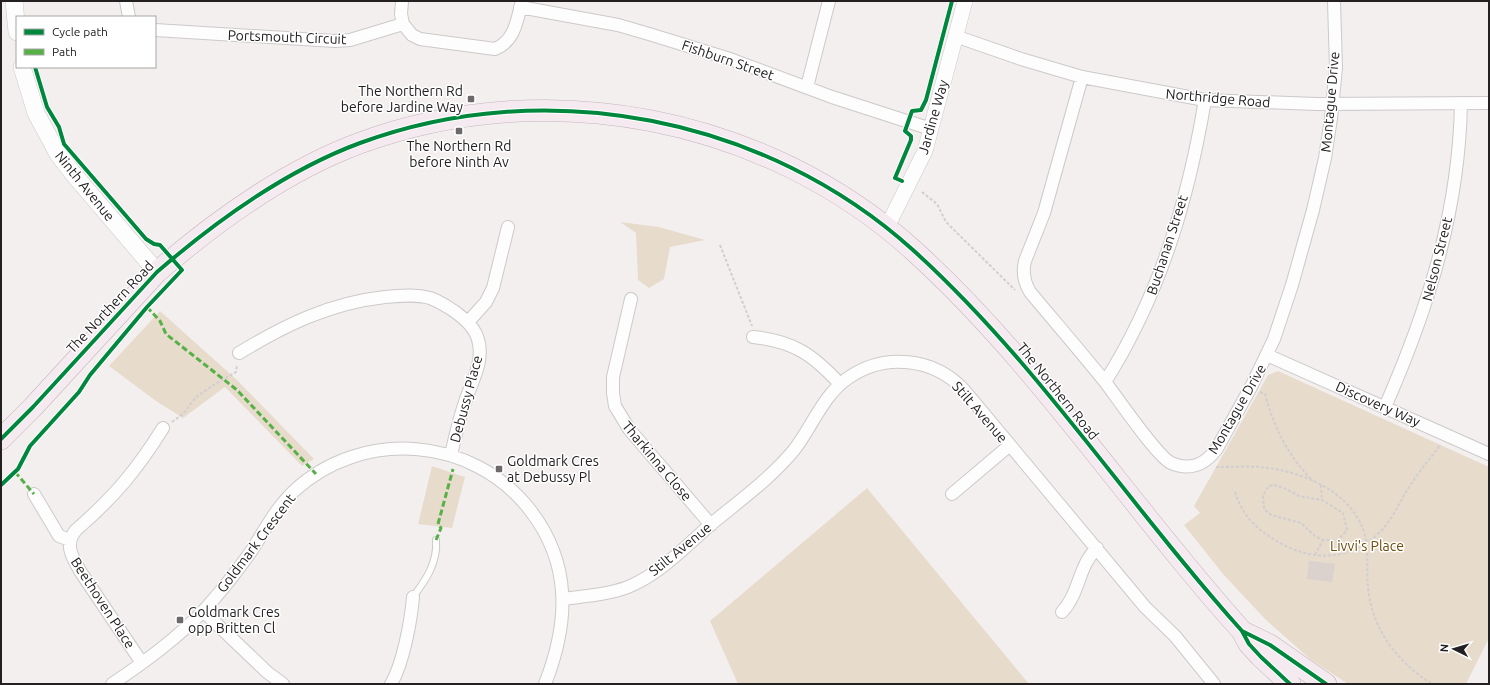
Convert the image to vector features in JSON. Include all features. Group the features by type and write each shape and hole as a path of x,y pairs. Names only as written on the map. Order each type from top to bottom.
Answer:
{"highway":[{"name":"The Northern Road","path":"1,438 33,407 157,272 205,232 260,194 333,154 360,143 418,126 510,110 562,109 617,114 669,124 753,151 795,169 841,196 887,227 936,271 1010,349 1184,564 1242,632 1249,644 1260,657 1290,684"},
{"name":"The Northern Road","path":"1242,632 1270,645 1326,684"}],"main road":[{"path":"14,1 16,22"},
{"name":"Ninth Avenue","path":"22,68 36,113 58,154 157,272"}],"street":[{"path":"126,1 129,16"},
{"path":"402,1 401,14 403,24 412,36 420,39 495,49 505,44 510,38 521,4"},
{"path":"807,87 829,1"},
{"name":"Jardine Way","path":"887,227 925,151 965,1"},
{"name":"Montague Drive","path":"1082,78 1054,181 1044,213 1025,261 1023,276 1030,292 1105,382 1163,457 1178,465 1194,466 1208,460 1216,450 1268,355 1285,308 1313,210 1325,158 1336,68 1334,1"},
{"name":"Fishburn Street","path":"521,4 618,25 649,34 730,59 931,129"},
{"name":"Portsmouth Circuit","path":"156,30 335,41 350,40 403,24"},
{"name":"Northridge Road","path":"955,36 1082,78 1205,100 1269,104 1489,103"},
{"name":"Buchanan Street","path":"1105,382 1132,336 1159,277 1179,213 1197,143 1205,100"},
{"name":"Nelson Street","path":"1385,407 1414,339 1440,256 1456,173 1461,103"},
{"path":"468,322 486,302 493,288 508,227"},
{"name":"Debussy Place","path":"239,353 273,333 303,318 337,306 372,299 409,295 429,298 442,304 468,322 477,337 480,356 475,377 464,405 451,455"},
{"name":"Tharkinna Close","path":"631,299 612,377 612,393 616,406 629,429 711,524"},
{"path":"753,338 779,341 800,349 822,365 840,384"},
{"name":"Discovery Way","path":"1268,355 1489,454"},
{"name":"Stilt Avenue","path":"563,599 611,592 634,584 658,570 782,464 803,437 826,401 840,384 865,369 888,362 907,362 930,367 958,384 1145,607 1175,636 1214,684"},
{"name":"Beethoven Place","path":"142,663 80,571 72,557 70,540 76,530 105,505 125,482 146,456 163,428"},
{"path":"952,494 1010,446"},
{"name":"Goldmark Crescent","path":"112,684 169,642 203,611 237,572 280,506 294,491 319,472 349,457 381,450 417,448 451,455 474,464 496,478 514,492 526,505 544,531 559,572 563,599 560,641 545,684"},
{"name":"Beethoven Place","path":"34,494 59,536 70,540"},
{"path":"1062,612 1074,595 1087,560 1097,548"},
{"path":"391,684 397,671 410,621 413,598"},
{"path":"203,611 266,672 283,684"}],"lane":[{"path":"413,598 430,574 437,549 436,540"}],"path":[{"path":"922,192 936,204 946,222 976,249 1019,294"},
{"path":"720,245 751,324 753,338"},
{"path":"163,428 183,414 196,397 236,372 239,353"},
{"path":"1260,391 1265,394 1282,442 1300,468 1314,481 1328,489 1350,508 1363,530 1366,542 1370,602 1382,633 1398,656 1432,684"},
{"path":"1234,492 1238,506 1247,518 1260,530 1290,549 1315,555 1340,556 1366,542 1380,532 1411,484 1441,444"},
{"path":"1216,467 1272,468 1314,481"},
{"path":"1274,485 1284,488 1299,496 1322,500 1343,513 1347,530 1338,540 1324,540 1315,536 1301,523 1272,515 1264,509 1262,502 1266,489 1269,486 1274,485"},
{"path":"1320,485 1322,500"},
{"path":"1315,555 1324,540"}],"green space":[{"path":"620,222 659,227 705,240 670,247 664,279 649,288 638,280 636,233"},
{"path":"160,311 237,380 314,459 302,466 225,387 183,418 156,401 109,366"},
{"name":"Livvi's Place","path":"1278,371 1489,467 1489,638 1466,684 1348,684 1310,659 1265,619 1223,574 1184,525 1200,513 1194,506 1268,375"},
{"path":"432,466 465,477 452,528 418,524"},
{"path":"867,488 1029,684 738,684 710,621"}],"building":[{"path":"1309,561 1335,564 1332,582 1307,579"}],"marked path":[{"path":"147,307 160,321 166,334 237,390 316,474"},
{"path":"436,540 441,528 438,524 453,469"},
{"path":"15,472 34,494"}],"cycle path":[{"path":"902,181 895,178 911,140 911,136 905,131 912,111 921,110 926,100 952,1"},
{"path":"1,485 18,469 30,446 79,392 90,375 147,307 182,270 160,245 154,244 146,239 64,144 59,127 47,107 35,68"},
{"path":"1,439 33,407 157,272 203,234 253,198 306,167 360,143 431,122 504,112 578,111 651,121 722,140 791,167 855,204 913,250 958,294 1001,340 1082,436 1201,584 1242,631 1249,644 1290,684"},
{"path":"1242,631 1270,645 1326,684"}],"place":[{"name":"The Northern Rd before Jardine Way","path":"471,99"},
{"name":"The Northern Rd before Ninth Av","path":"459,131"},
{"name":"Goldmark Cres at Debussy Pl","path":"499,469"},
{"name":"Goldmark Cres opp Britten Cl","path":"180,620"}]}
